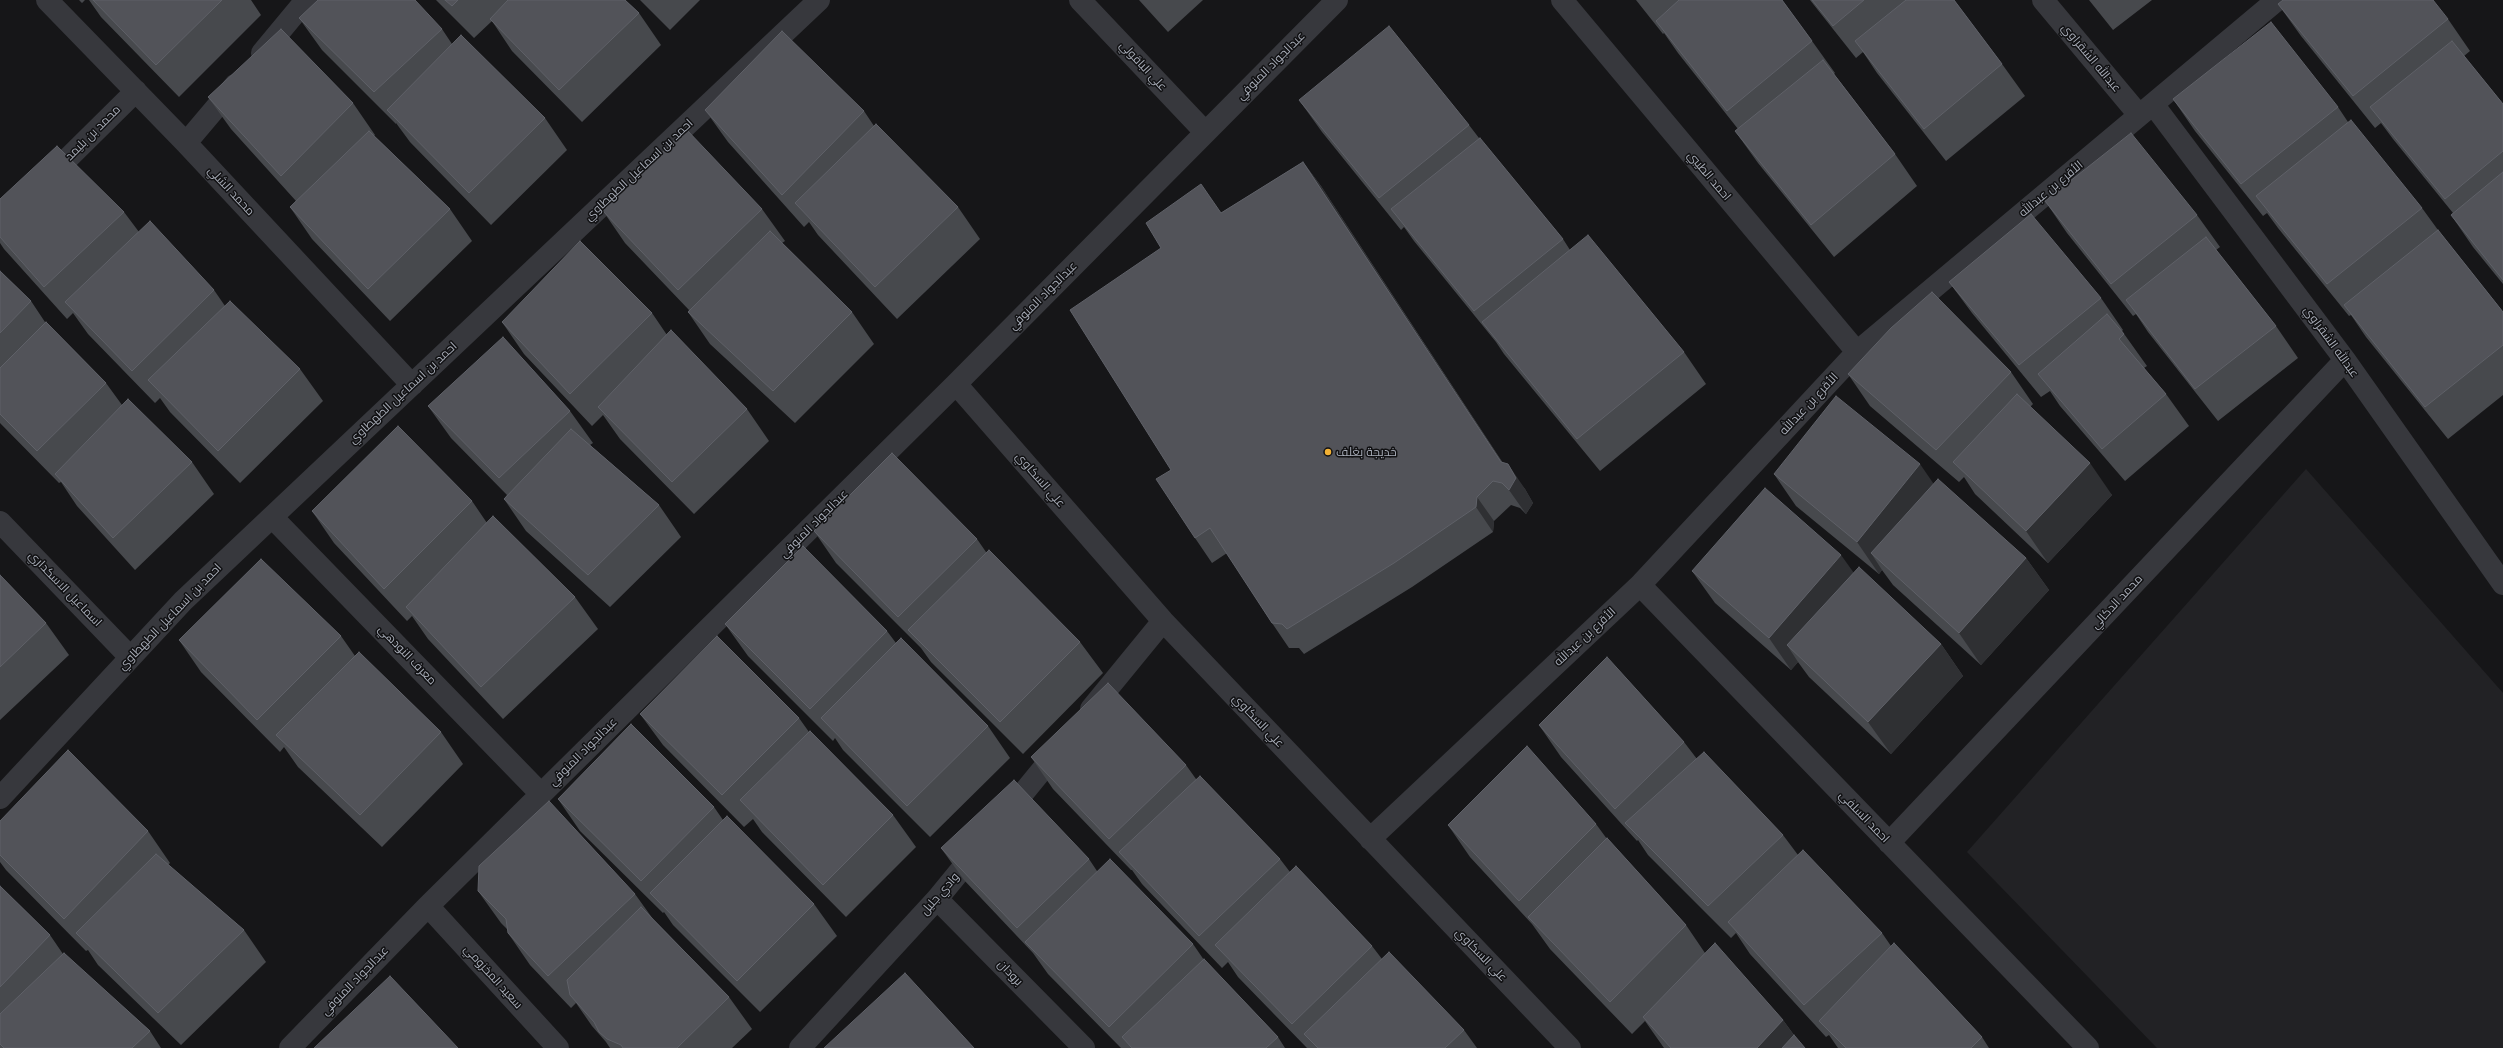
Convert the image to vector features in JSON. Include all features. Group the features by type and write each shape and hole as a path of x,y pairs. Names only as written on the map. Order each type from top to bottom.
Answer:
{"street":[{"name":"محمد الشلي","path":"47,0 186,143 412,385"},
{"path":"186,143 306,0"},
{"name":"احمد بن اسماعيل الطهطاوي","path":"0,798 183,601 820,0"},
{"name":"علي الباقولي","path":"1080,0 1205,132"},
{"name":"عبدالجواد المنوفي","path":"290,1048 428,906 956,384 1336,0"},
{"name":"احمد الطيبي","path":"1562,0 1857,352"},
{"name":"عبدالله الشقراوي","path":"2043,0 2146,110 2345,360 2503,584"},
{"name":"الأقرع بن عبدالله","path":"1370,839 1640,585 1857,352 2277,0"},
{"name":"محمد بن بليمد","path":"34,192 136,91"},
{"name":"محمد الدكالي","path":"1889,843 2345,360"},
{"name":"علي السكاوي","path":"956,384 1163,621 1570,1048"},
{"name":"معرف النودهي","path":"272,517 541,794"},
{"name":"اسماعيل الاسكداري","path":"0,522 130,657"},
{"name":"احمد السلفي","path":"1640,585 2088,1048"},
{"name":"وادي جليل","path":"800,1048 937,899 1163,621"},
{"name":"برودان","path":"937,899 1084,1048"},
{"name":"سعيد المخزومي","path":"428,906 558,1048"}],"shaded area":[{"path":"2306,469 2503,693 2503,1048 2157,1048 1967,852"}],"building":[{"path":"93,0 222,0 156,65"},
{"path":"318,0 415,0 442,29 374,92 299,18"},
{"path":"445,0 458,0 452,6"},
{"path":"508,0 625,0 639,13 559,90 490,19"},
{"path":"1679,0 1782,0 1812,41 1727,111 1656,21"},
{"path":"1812,0 1864,0 1833,26"},
{"path":"1906,0 1954,0 2002,64 1924,129 1855,41"},
{"path":"2283,0 2433,0 2448,19 2353,96 2278,4"},
{"path":"2271,22 2338,107 2241,184 2173,99"},
{"path":"1389,26 1469,125 1379,198 1299,100"},
{"path":"281,29 353,103 281,176 208,97"},
{"path":"782,31 864,111 782,195 705,110"},
{"path":"461,35 545,118 469,193 387,110"},
{"path":"2452,41 2503,104 2503,151 2445,199 2370,107"},
{"path":"1823,60 1895,154 1811,225 1735,131"},
{"path":"2351,120 2422,208 2327,284 2256,196"},
{"path":"876,124 958,207 875,287 795,203"},
{"path":"686,129 762,209 678,290 603,211"},
{"path":"369,131 450,209 368,289 290,207"},
{"path":"2131,133 2197,215 2111,284 2045,201"},
{"path":"1480,138 1563,239 1474,311 1391,209"},
{"path":"57,146 124,212 44,287 0,237 0,199"},
{"name":"خديجة بغلف","path":"1303,162 1501,462 1508,464 1516,478 1509,490 1502,483 1493,481 1477,497 1476,507 1394,563 1287,629 1282,624 1272,623 1210,528 1195,538 1156,479 1171,470 1070,310 1161,248 1146,223 1201,184 1221,213"},
{"path":"2503,172 2503,280 2451,215"},
{"path":"2031,214 2101,298 2019,365 1949,282"},
{"path":"150,221 214,290 132,371 65,302"},
{"path":"2438,230 2503,312 2503,345 2425,407 2344,305"},
{"path":"770,231 852,312 773,391 688,312"},
{"path":"1588,235 1684,352 1577,439 1482,322"},
{"path":"2206,237 2276,326 2195,389 2126,300"},
{"path":"580,241 652,313 570,394 502,322"},
{"path":"0,271 31,301 0,333"},
{"path":"1932,292 2011,372 1936,450 1848,374 1891,328"},
{"path":"230,301 300,369 218,451 148,380"},
{"path":"2107,314 2124,334 2119,339 2166,394 2102,449 2038,374"},
{"path":"46,322 106,383 37,451 0,414 0,368"},
{"path":"671,330 747,409 672,482 598,407"},
{"path":"503,337 570,411 499,478 428,406"},
{"path":"2017,394 2090,463 2026,531 1953,462"},
{"path":"1836,396 1920,464 1857,542 1774,474"},
{"path":"128,399 192,462 113,538 55,474"},
{"path":"398,426 472,501 384,589 312,511"},
{"path":"571,429 659,505 588,575 504,499"},
{"path":"892,453 977,539 898,617 814,531"},
{"path":"1938,479 2026,558 1959,633 1871,553"},
{"path":"1765,488 1841,555 1769,638 1692,571"},
{"path":"493,516 575,597 481,687 406,607"},
{"path":"803,546 887,631 810,709 725,624"},
{"path":"989,550 1080,642 1000,722 908,630"},
{"path":"261,559 341,636 257,720 179,640"},
{"path":"1859,567 1941,644 1868,722 1787,645"},
{"path":"0,575 46,623 0,667"},
{"path":"717,636 799,718 722,795 640,714"},
{"path":"901,638 988,726 907,806 821,718"},
{"path":"359,652 441,732 360,815 276,735"},
{"path":"1607,657 1684,742 1615,809 1539,725"},
{"path":"1108,683 1186,765 1109,839 1031,757"},
{"path":"631,724 714,807 641,881 558,799"},
{"path":"810,731 893,815 823,885 740,800"},
{"path":"1527,746 1596,824 1519,901 1448,825"},
{"path":"68,750 148,831 64,919 0,855 0,821"},
{"path":"1704,752 1783,835 1708,906 1625,823"},
{"path":"1200,776 1280,859 1199,936 1119,852"},
{"path":"1014,780 1089,859 1017,928 941,848"},
{"path":"549,801 635,894 548,976 508,933 506,919 478,891 479,866"},
{"path":"727,816 814,904 737,981 650,893"},
{"path":"1607,838 1686,925 1610,1002 1528,917"},
{"path":"1803,850 1882,933 1804,1005 1728,922"},
{"path":"156,854 244,930 158,1013 76,933"},
{"path":"1110,859 1193,944 1109,1027 1025,942"},
{"path":"1296,866 1372,946 1292,1024 1215,945"},
{"path":"0,886 50,935 0,987"},
{"path":"641,907 729,997 677,1048 623,1048 621,1045 607,1039 599,1032 594,1022 570,995 567,980"},
{"path":"1715,943 1783,1020 1757,1048 1671,1048 1643,1017"},
{"path":"1894,943 1982,1037 1971,1048 1846,1048 1819,1021"},
{"path":"1389,952 1464,1030 1445,1048 1318,1048 1304,1034"},
{"path":"64,953 150,1031 132,1048 4,1048 0,1044 0,1014"},
{"path":"1204,959 1278,1037 1266,1048 1132,1048 1122,1037"},
{"path":"905,973 974,1048 824,1048"},
{"path":"390,976 458,1048 314,1048"},
{"path":"1794,1035 1805,1048 1782,1048"}],"place":[{"name":"خديجة بغلف","path":"1328,452"}]}
